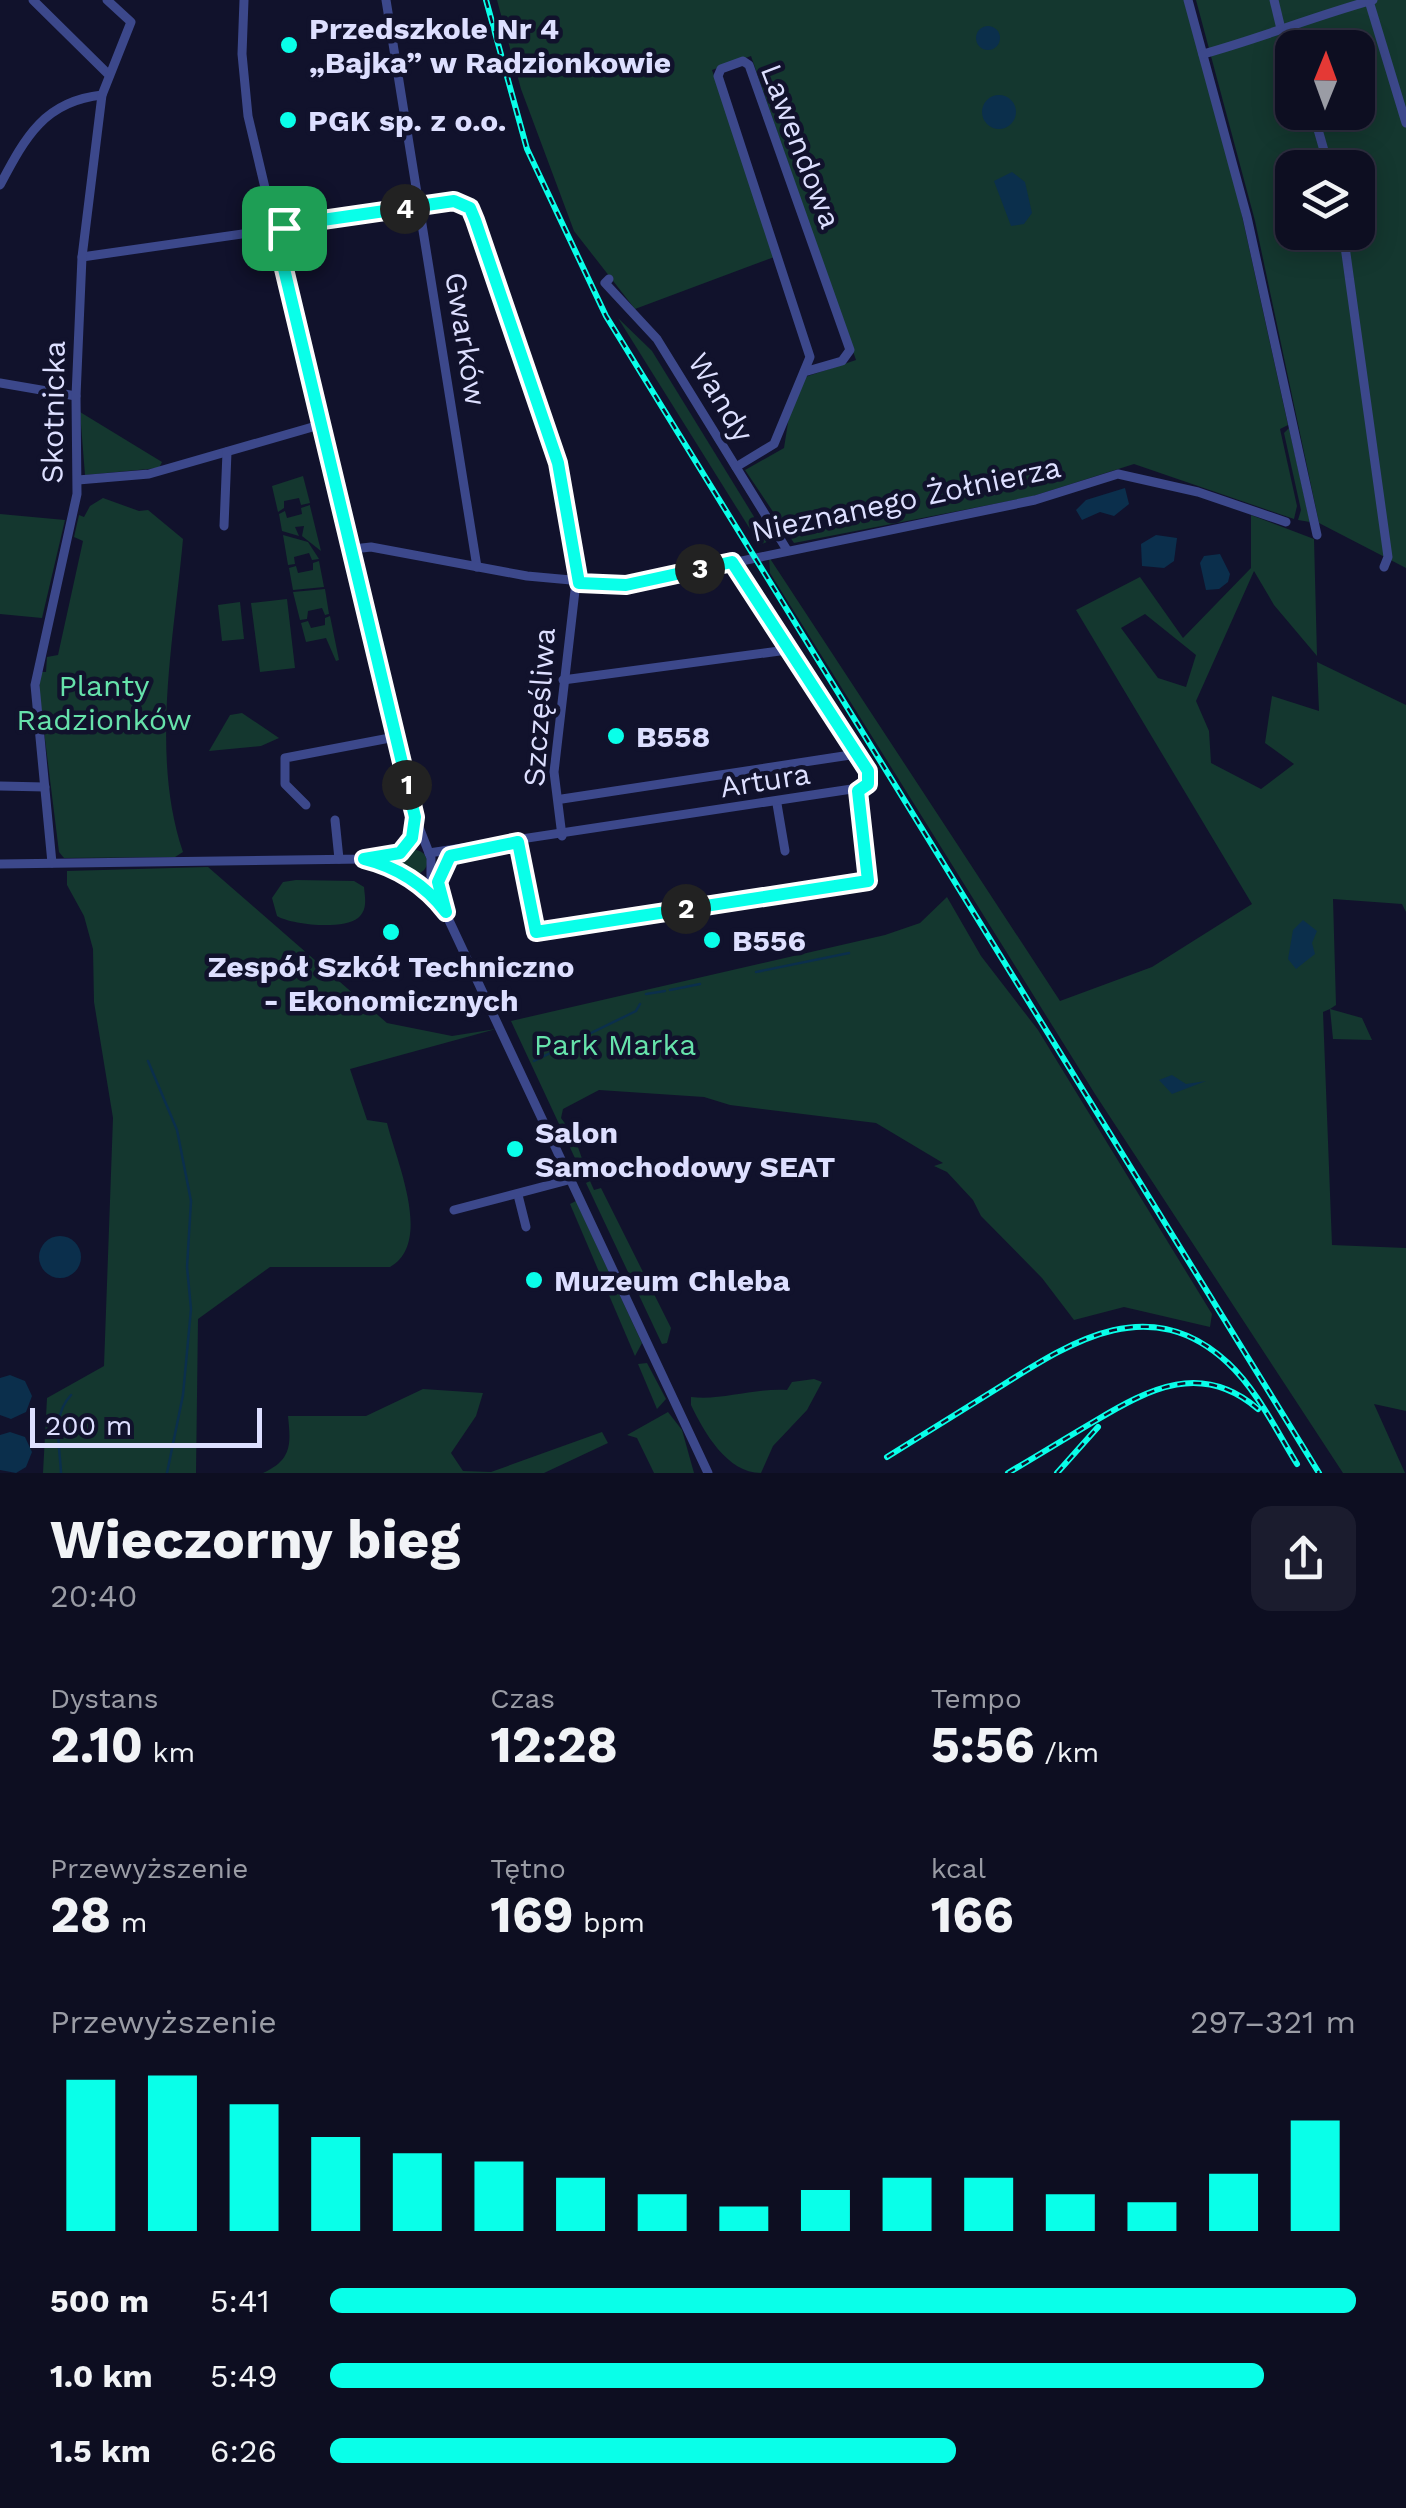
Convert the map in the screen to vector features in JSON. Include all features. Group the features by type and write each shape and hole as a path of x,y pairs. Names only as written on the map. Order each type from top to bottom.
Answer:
{"street":[{"path":"33,0 107,73"},
{"name":"Skotnicka","path":"52,863 36,686 78,480 76,396 82,257 102,94 107,73 131,22 107,0"},
{"path":"244,0 245,93 415,817 446,912 708,1473"},
{"name":"Gwarków","path":"386,0 478,567"},
{"path":"1188,0 1247,217 1317,535"},
{"path":"1274,0 1285,30 1365,1 1406,124"},
{"path":"1202,54 1275,33"},
{"name":"Lawendowa","path":"736,467 774,444 804,372 808,342 718,76 721,70 743,61 748,65 850,350 842,361 804,372"},
{"path":"0,185 32,127 44,116 71,100 102,94"},
{"name":"Szczęśliwa","path":"420,206 464,202 475,220 558,463 578,582 554,772 562,836"},
{"path":"82,257 420,206"},
{"path":"1345,250 1388,557 1384,567"},
{"name":"Wandy","path":"609,279 605,283 657,339 786,550"},
{"path":"0,382 76,396"},
{"path":"78,480 135,477 322,424"},
{"path":"224,526 227,452"},
{"name":"Nieznanego Żołnierza","path":"353,550 371,547 578,582 626,585 1036,500 1118,474 1198,492 1286,522"},
{"name":"Artura","path":"732,562 856,754"},
{"path":"563,680 787,650"},
{"path":"306,805 285,784 285,758 395,736"},
{"path":"518,842 536,932 863,882 870,874 858,791 870,777 856,754 562,798"},
{"path":"0,786 45,787"},
{"name":"Artura","path":"429,859 858,791"},
{"path":"778,804 785,852"},
{"path":"403,875 404,849 415,817"},
{"path":"335,820 339,859"},
{"path":"0,864 364,859 404,849 429,859"},
{"name":"Artura","path":"429,859 466,851"},
{"path":"446,912 438,882 450,856"},
{"path":"364,859 403,875 429,892 446,912"},
{"path":"403,875 424,876 429,859"},
{"path":"454,1210 572,1179"},
{"path":"518,1195 526,1227"}],"green space":[{"path":"497,0 1184,0 1239,202 1288,425 1280,429 1297,506 1294,519 1134,464 1030,497 794,543 745,470 784,448 789,416 805,377 856,360 751,56 712,70 777,256 635,309 574,231 521,89"},
{"path":"1196,0 1406,0 1406,568 1319,523 1255,221"},
{"path":"618,318 652,351 769,541 760,545"},
{"path":"80,412 162,462 159,468 85,475"},
{"path":"1289,428 1310,522 1298,520 1301,510 1284,433"},
{"path":"303,476 310,503 301,505 299,498 284,501 284,508 278,512 272,486"},
{"name":"Planty Radzionków","path":"103,498 139,511 148,510 183,539 167,697 168,776 183,852 175,857 64,858 59,852 39,691 41,672 46,672 47,657 58,655 83,541 74,537 79,515 84,517 90,506"},
{"path":"310,505 321,551 302,536 304,526 295,527 299,536 282,531 279,514 285,511 287,518 302,514 301,508"},
{"path":"0,514 65,520 42,618 0,614"},
{"path":"1251,515 1314,539 1317,656 1274,605 1254,571 1196,701 1209,731 1211,763 1261,789 1294,764 1265,743 1272,696 1319,711 1317,662 1406,705 1406,912 1402,904 1333,899 1336,1005 1323,1012 1332,1245 1406,1248 1406,1411 1374,1404 1405,1473 1343,1473 1095,1094 770,573 769,557 1060,1001 1152,967 1252,904 1076,610 1140,577 1183,638 1251,568","holes":["1145,614 1196,655 1186,687 1158,678 1121,628"]},
{"path":"283,535 308,542 319,559 312,560 309,553 294,557 295,564 288,565"},
{"path":"319,561 324,587 293,590 289,568 296,566 298,573 313,570 313,563"},
{"path":"325,589 329,614 325,615 322,608 308,611 307,619 300,620 293,592"},
{"path":"287,599 295,668 260,672 251,603"},
{"path":"240,602 244,639 222,641 218,605"},
{"path":"330,616 339,660 336,661 326,638 306,642 301,623 308,621 311,628 325,625 325,618"},
{"path":"242,713 279,738 261,746 209,751 230,715"},
{"path":"415,850 424,853 424,871 415,874 406,871 403,862 406,853"},
{"path":"208,867 387,1023 452,1036 496,1029 350,1069 367,1120 387,1123 404,1180 411,1221 403,1256 390,1267 270,1267 198,1319 196,1473 43,1473 47,1398 104,1366 113,1118 94,1002 93,949 84,916 67,885 67,871"},
{"path":"354,881 364,887 363,911 351,922 330,925 305,924 277,916 272,898 283,882"},
{"name":"Park Marka","path":"947,897 981,956 1038,1030 1212,1314 1210,1327 1124,1307 1074,1320 1042,1278 981,1216 973,1200 947,1172 934,1166 943,1163 876,1123 730,1105 704,1097 599,1090 563,1109 561,1118 574,1136 585,1167 580,1169 511,1021 885,935 920,923"},
{"path":"1330,1009 1362,1018 1372,1040 1333,1039"},
{"path":"590,1181 594,1190 601,1188 671,1328 667,1343 662,1344 586,1183"},
{"path":"576,1201 642,1343 635,1356 570,1204"},
{"path":"647,1363 666,1399 657,1409 638,1364"},
{"path":"792,1382 822,1382 807,1410 773,1446 761,1473 727,1459 691,1405 691,1397 787,1390"},
{"path":"423,1389 483,1393 476,1416 451,1453 463,1471 491,1472 602,1432 608,1443 544,1473 263,1473 280,1463 288,1450 288,1416 366,1416"},
{"path":"668,1412 682,1430 694,1473 654,1473 637,1438 627,1435"}],"water":[{"path":"988,26 997,29 997,47 988,50 979,47 976,38 979,29"},
{"path":"999,95 1011,100 1016,112 1011,124 999,129 987,124 982,112 987,100"},
{"path":"1012,172 1025,182 1032,213 1024,224 1011,226 994,181"},
{"path":"1125,488 1129,504 1114,516 1100,512 1082,520 1076,510 1086,500"},
{"path":"1156,535 1177,538 1174,561 1164,568 1142,566 1141,544"},
{"path":"1220,554 1230,574 1228,582 1219,589 1206,590 1200,563 1204,556"},
{"path":"1303,920 1317,931 1312,943 1315,954 1296,969 1288,959 1293,930"},
{"path":"1172,1075 1186,1084 1206,1081 1172,1094 1159,1080"},
{"path":"60,1236 75,1242 81,1257 75,1272 60,1278 45,1272 39,1257 45,1242"},
{"path":"10,1375 25,1381 32,1396 26,1412 11,1419 0,1415 0,1378"},
{"path":"10,1432 25,1437 32,1452 26,1467 16,1473 0,1470 0,1435"}],"waterway":[{"path":"756,972 849,953"},
{"path":"670,990 700,984"},
{"path":"646,994 665,991"},
{"path":"534,1061 636,1011 640,1004"},
{"path":"148,1061 177,1130 191,1201 187,1267 191,1309 183,1395 167,1473"},
{"path":"61,1473 59,1422 71,1395"}],"railway":[{"path":"486,0 527,149 606,316 1319,1473"},
{"path":"887,1457 1054,1354 1111,1331 1140,1327 1169,1330 1198,1341 1228,1363 1257,1398 1297,1464"},
{"path":"1008,1473 1115,1409 1156,1390 1196,1383 1217,1386 1258,1409"},
{"path":"1057,1473 1098,1427"}],"place":[{"name":"Przedszkole Nr 4 „Bajka” w Radzionkowie","path":"289,45"},
{"name":"PGK sp. z o.o.","path":"288,120"},
{"name":"B558","path":"616,736"},
{"name":"Zespół Szkół Techniczno - Ekonomicznych","path":"391,932"},
{"name":"B556","path":"712,940"},
{"name":"Salon Samochodowy SEAT","path":"515,1149"},
{"name":"Muzeum Chleba","path":"534,1280"}],"route":[{"path":"454,201 464,202 470,208 558,463 567,495 579,583 626,585 732,562 868,771 868,784 858,791 868,881 536,932 518,842 450,856 442,866 438,882 446,912 422,886 390,867 364,859 400,853 412,838 415,817 274,227 284,228 454,201"}]}
